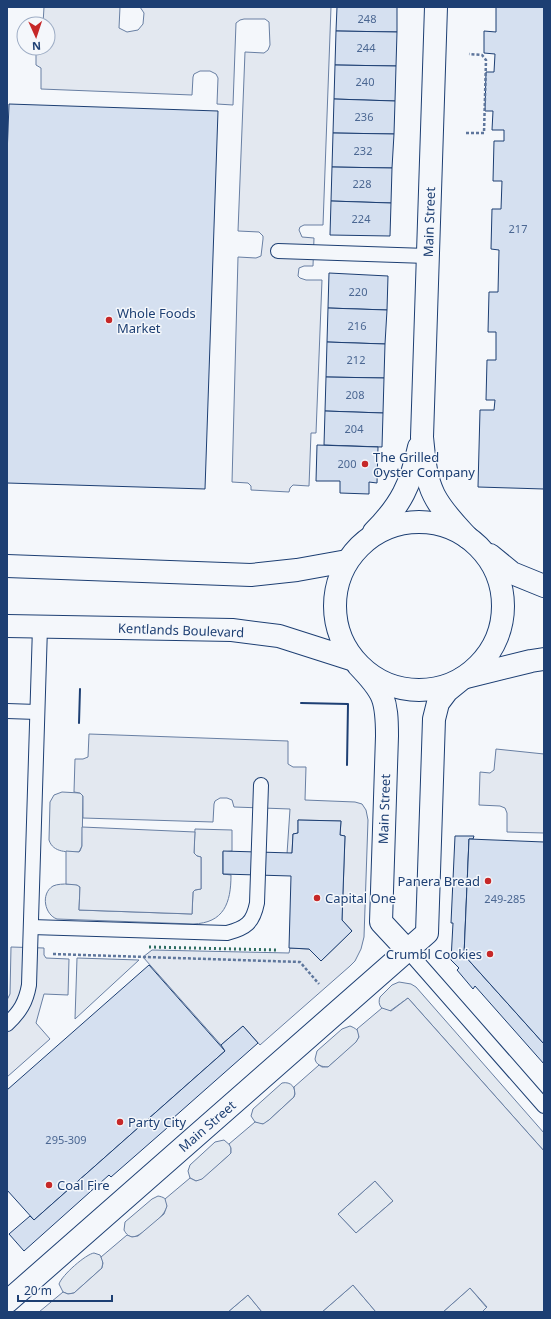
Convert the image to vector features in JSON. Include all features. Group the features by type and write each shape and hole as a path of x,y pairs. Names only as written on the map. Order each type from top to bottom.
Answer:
{"street":[{"name":"Main Street","path":"436,7 422,436 426,471 434,495 446,515 475,543"},
{"name":"Main Street","path":"364,541 389,517 405,492 414,470 422,436"},
{"path":"544,586 512,573 475,543 450,527 419,521 402,523 386,528 364,541 347,560 338,579 334,599 335,620 341,640 355,662 372,677 389,685 413,690 436,689 462,678 544,659"},
{"path":"462,678 480,664 494,645 500,630 503,614 503,596 500,582 493,565 475,543"},
{"path":"7,566 251,575 304,569 347,560"},
{"name":"Kentlands Boulevard","path":"7,626 232,630 279,636 355,662"},
{"name":"Main Street","path":"355,662 373,680 381,692 386,706 387,736 381,922 408,951"},
{"name":"Main Street","path":"7,1302 427,933 434,719 438,703 462,678"}],"lane":[{"path":"278,251 427,256"},
{"path":"7,1024 20,1010 26,998 29,985 40,627"},
{"path":"7,711 38,712"},
{"path":"30,927 227,933 240,930 249,923 255,914 257,903 261,786"},
{"path":"408,951 544,1106"}],"path":[{"path":"466,133 484,133 486,60 482,55 469,54"},
{"path":"30,954 300,962 319,984"}],"shaded area":[{"path":"44,7 120,7 119,28 127,32 138,30 143,24 144,13 140,7 331,7 323,225 304,225 300,227 299,230 302,237 314,238 313,266 304,266 299,268 298,276 306,280 322,280 316,433 311,433 309,486 293,485 289,492 251,490 251,486 248,483 232,482 238,257 256,258 261,256 263,239 263,236 259,232 238,231 245,52 264,53 268,50 270,45 269,22 265,19 244,19 236,23 233,105 217,104 218,78 216,74 210,71 200,71 194,74 192,95 41,89 41,68 36,65 36,56 56,56 56,16 43,16"},
{"path":"89,734 288,741 288,764 293,767 306,767 305,800 355,802 362,804 366,810 368,820 364,937 361,949 355,961 350,966 260,1045 243,1026 221,1045 143,957 152,950 289,953 290,948 309,949 321,961 352,931 342,920 345,836 340,835 341,821 298,820 298,833 293,834 292,853 287,854 290,809 234,807 232,800 220,798 215,801 214,804 213,822 83,818 83,796 80,793 74,792 75,759 83,759 88,757"},
{"path":"496,749 544,754 544,833 507,832 507,813 505,808 500,806 479,805 480,772 490,773 494,770"},
{"path":"62,792 80,793 83,796 82,846 79,852 57,850 49,840 50,802 54,795"},
{"path":"82,827 195,832 194,853 201,857 201,889 193,892 192,914 79,910 80,887 77,885 66,884 66,851 80,851 82,846"},
{"path":"195,829 232,830 232,851 223,852 223,874 231,875 231,885 227,903 224,910 212,920 204,923 193,924 57,919 49,913 45,899 49,890 56,885 72,884 80,887 79,910 192,914 193,892 201,889 201,857 194,853"},
{"path":"11,947 44,948 44,955 46,958 69,959 68,995 44,994 36,1023 50,1039 7,1077 7,1000 10,994"},
{"path":"77,958 139,960 75,1019"},
{"path":"399,982 411,984 416,987 544,1133 544,1151 408,998 390,1011 381,1007 379,1003 380,997 392,985"},
{"path":"408,998 544,1151 544,1312 482,1312 487,1307 470,1288 443,1312 376,1312 353,1285 322,1312 262,1312 248,1295 228,1312 39,1312 63,1292 68,1294 74,1293 102,1268 103,1263 101,1257 127,1235 132,1237 138,1236 164,1214 167,1206 165,1199 190,1178 196,1181 202,1179 231,1153 229,1144 255,1122 263,1124 269,1120 294,1097 294,1087 319,1065 322,1067 328,1067 356,1042 359,1037 357,1029 382,1008 391,1011","holes":["375,1181 393,1201 356,1233 338,1214"]},
{"path":"350,1026 358,1032 359,1036 356,1043 328,1067 318,1064 315,1059 317,1051 342,1029"},
{"path":"282,1083 291,1084 295,1091 294,1097 264,1124 255,1122 251,1116 253,1109"},
{"path":"224,1140 231,1146 231,1153 202,1180 196,1181 190,1178 188,1171 190,1165 215,1142"},
{"path":"375,1181 393,1201 356,1233 338,1214"},
{"path":"158,1196 166,1199 167,1205 165,1211 152,1225 138,1235 133,1237 128,1235 124,1230 125,1222 152,1199"},
{"path":"94,1253 100,1255 103,1261 102,1268 74,1293 68,1294 63,1292 59,1284 61,1280 69,1270 80,1261"},
{"path":"353,1285 376,1312 322,1312"},
{"path":"470,1288 487,1308 482,1312 443,1312"},
{"path":"248,1295 262,1312 228,1312"}],"building":[{"path":"337,7 397,7 397,32 336,31"},
{"path":"496,7 544,7 544,489 478,487 480,410 494,410 495,400 486,400 487,360 496,360 496,332 488,332 489,292 498,292 499,250 491,249 492,209 501,209 502,181 493,181 494,141 504,141 504,130 492,130 493,111 485,111 486,72 494,72 495,54 484,53 484,31 496,32"},
{"path":"336,31 397,32 396,66 335,65"},
{"path":"335,65 396,66 395,101 334,99"},
{"path":"334,99 395,101 394,134 333,133"},
{"name":"Whole Foods Market","path":"9,104 218,111 205,489 7,483 7,156"},
{"path":"333,133 394,134 392,168 332,167"},
{"path":"332,167 392,168 391,203 331,201"},
{"path":"331,201 391,203 390,236 330,235"},
{"path":"329,273 388,276 387,310 328,308"},
{"path":"328,308 387,310 385,344 327,342"},
{"path":"327,342 385,344 384,378 326,377"},
{"path":"326,377 384,378 383,413 325,411"},
{"path":"325,411 383,413 382,447 324,445"},
{"path":"317,445 378,447 377,483 369,482 369,494 340,493 340,481 316,481"},
{"name":"Capital One","path":"298,820 341,821 340,835 345,836 342,920 352,931 321,961 309,949 289,948 291,876 223,874 223,851 292,853 293,834 298,833"},
{"path":"455,836 474,836 473,839 469,839 464,955 544,1044 544,1064 475,986 473,989 457,970 459,968 451,960"},
{"path":"469,839 544,842 544,1044 464,955"},
{"path":"149,965 225,1051 34,1220 7,1190 7,1090"},
{"path":"243,1026 258,1043 172,1119 175,1121 111,1177 109,1175 24,1251 9,1234 30,1216 34,1220 225,1051 221,1045"}],"hedge":[{"path":"149,947 277,950"}],"wall":[{"path":"79,723 80,689"},
{"path":"301,703 348,704 347,765"}],"place":[{"name":"Whole Foods Market","path":"109,320"},
{"name":"The Grilled Oyster Company","path":"365,464"},
{"name":"Panera Bread","path":"488,881"},
{"name":"Capital One","path":"317,898"},
{"name":"Crumbl Cookies","path":"490,954"},
{"name":"Party City","path":"120,1122"},
{"name":"Coal Fire","path":"49,1185"}]}
